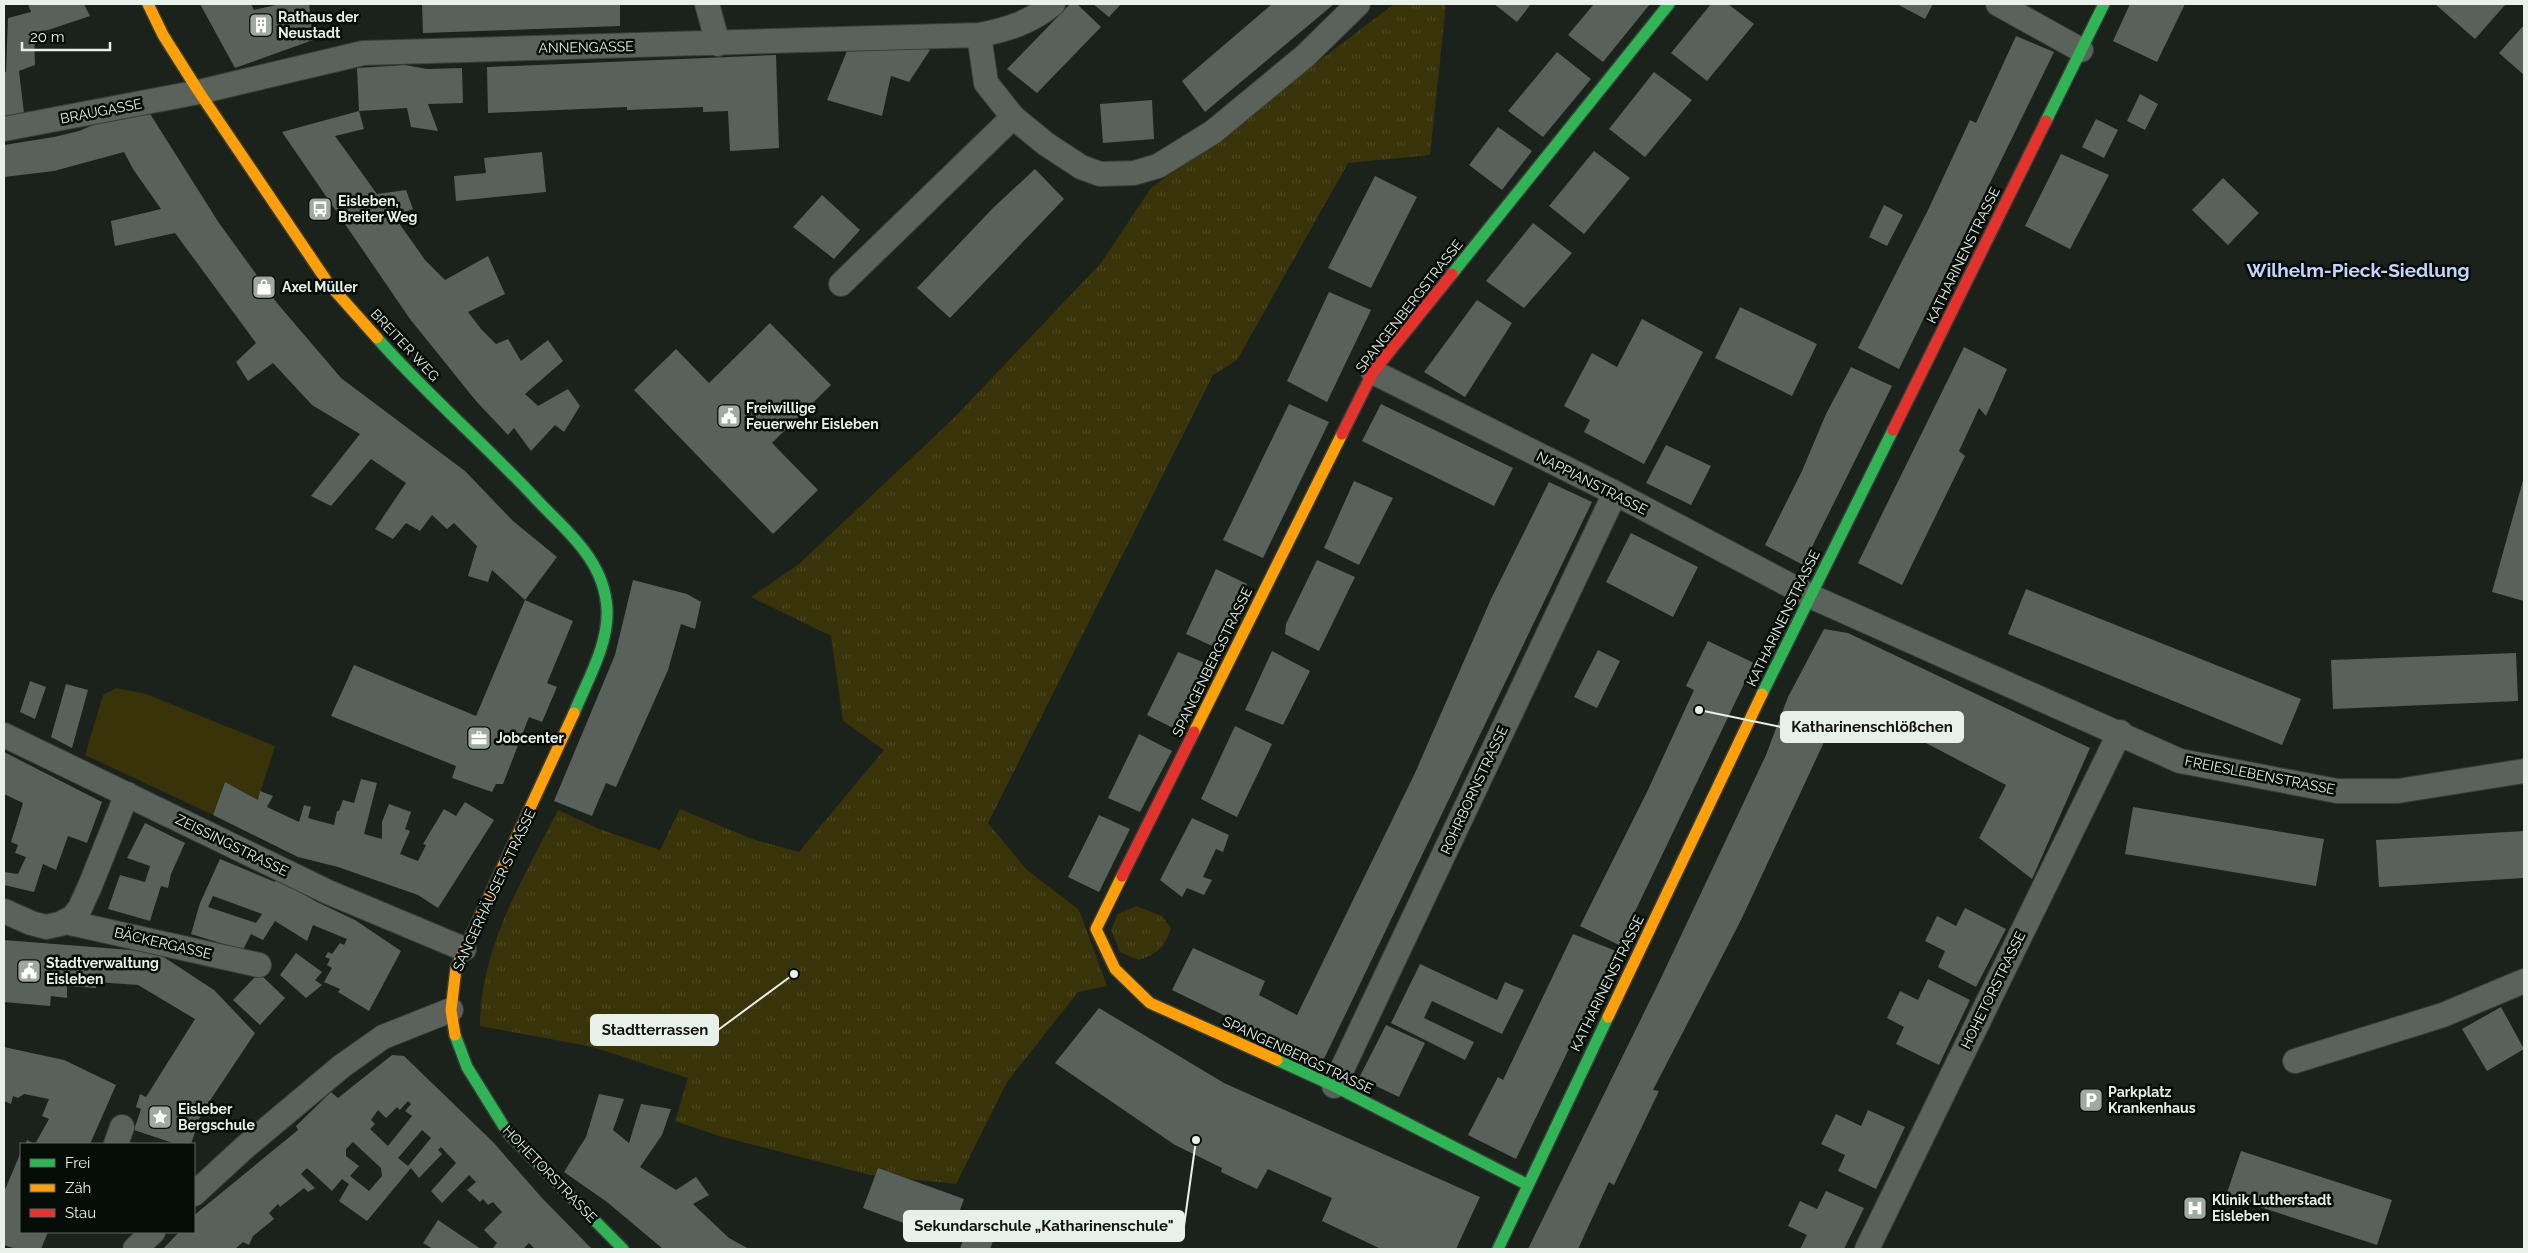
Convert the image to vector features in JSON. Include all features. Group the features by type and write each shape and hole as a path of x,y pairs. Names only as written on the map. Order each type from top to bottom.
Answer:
{"street":[{"name":"BREITER WEG","path":"148,4 163,35 199,92 328,284 400,364 516,477 588,556 602,581 606,597 606,629 602,644"},
{"path":"707,4 718,44"},
{"name":"ANNENGASSE","path":"199,92 363,53 979,35 1003,31 1028,22 1053,4"},
{"path":"979,35 986,83 1013,117 1081,167 1100,174 1134,173 1158,166 1213,132 1305,56 1358,4"},
{"name":"SPANGENBERGSTRASSE","path":"1528,1185 1334,1086 1150,1003 1115,969 1096,929 1373,372 1669,4"},
{"path":"1998,4 2081,50"},
{"name":"KATHARINENSTRASSE","path":"1498,1249 1810,596 2104,4"},
{"name":"BRAUGASSE","path":"4,129 199,92"},
{"path":"841,284 1013,117"},
{"name":"NAPPIANSTRASSE","path":"1373,372 1615,493 1810,596 2120,732"},
{"name":"ROHRBORNSTRASSE","path":"1334,1086 1615,493"},
{"name":"SANGERHÄUSER STRASSE","path":"451,1010 454,976 464,949 559,749 602,644"},
{"name":"FREIESLEBENSTRASSE","path":"2120,732 2180,761 2337,791 2398,792 2524,771"},
{"name":"HOHETORSTRASSE","path":"1867,1249 2120,732"},
{"name":"ZEISSINGSTRASSE","path":"4,734 328,892 464,949"},
{"path":"66,922 80,908 127,794"},
{"name":"BÄCKERGASSE","path":"4,911 38,925 54,926 66,922 259,964"},
{"path":"2295,1062 2442,1015 2524,981"},
{"path":"195,1193 244,1148 342,1066 375,1042 414,1023 451,1010"},
{"name":"HOHETORSTRASSE","path":"451,1010 456,1042 467,1066 508,1133 623,1249"},
{"path":"134,1249 152,1233"}],"green space":[{"path":"1394,4 1446,4 1430,155 1348,163 1237,360 1213,375 988,823 1027,870 1079,910 1107,986 1078,992 1007,1082 956,1184 870,1175 719,1136 675,1121 688,1078 593,1047 480,1026 482,997 495,941 518,888 558,810 599,829 660,850 680,809 752,839 799,852 884,750 843,721 831,636 751,597 799,564 953,419 1101,263 1151,188"},
{"path":"116,688 146,694 275,746 258,800 225,782 213,815 85,755 103,695"},
{"path":"1136,906 1162,916 1171,928 1160,949 1139,960 1120,952 1111,930 1118,914"}],"building":[{"path":"28,4 84,4 90,16 48,30 34,32 35,65 19,71 24,113 4,117 4,72 6,72 8,18 31,12"},
{"name":"Rathaus der Neustadt","path":"200,4 251,4 254,10 280,4 309,4 313,40 235,68"},
{"path":"422,4 620,4 620,26 423,33"},
{"path":"1070,4 1077,4 1101,27 1037,93 1007,69"},
{"path":"1093,4 1121,4 1109,17"},
{"path":"1272,4 1334,4 1205,112 1182,81"},
{"path":"1494,4 1531,4 1517,22"},
{"path":"1594,4 1650,4 1603,62 1568,35"},
{"path":"1711,4 1728,4 1754,24 1707,81 1671,53"},
{"path":"1897,4 1933,4 1925,19"},
{"path":"2130,4 2185,4 2157,62 2113,41"},
{"path":"2435,4 2504,4 2505,5 2475,39"},
{"path":"2524,25 2524,75 2499,53"},
{"path":"2016,36 2054,52 1899,369 1858,348 1929,208 1970,120 1976,123"},
{"path":"849,46 923,47 930,50 909,82 891,76 882,116 827,100"},
{"path":"1557,52 1591,79 1543,137 1508,111"},
{"path":"776,55 779,148 730,151 728,111 703,112 703,107 627,110 627,107 488,113 487,67"},
{"path":"405,65 427,69 462,68 463,103 428,104 438,131 411,127 407,108 359,111 357,68"},
{"path":"1654,72 1692,100 1645,157 1609,129"},
{"path":"2140,94 2158,104 2145,130 2127,121"},
{"path":"1152,100 1154,139 1103,143 1100,104"},
{"path":"147,109 219,223 277,303 341,378 465,471 513,521 557,557 525,600 492,570 488,582 468,576 477,546 454,523 447,529 432,515 420,531 406,523 393,539 375,529 406,483 371,459 331,506 311,496 360,434 312,405 273,363 248,381 236,362 256,343 175,233 115,246 111,221 161,209 133,169 124,152 54,171 4,177 4,145 79,131 121,113"},
{"path":"359,111 364,129 335,136 377,194 406,190 413,209 394,216 425,260 445,280 488,256 505,294 468,312 481,329 496,344 508,339 521,361 548,340 563,361 525,394 538,406 568,389 580,406 564,432 555,425 531,451 514,428 508,435 476,401 410,319 282,132"},
{"path":"2096,119 2118,130 2104,158 2082,147"},
{"path":"1498,127 1532,151 1502,190 1469,165"},
{"path":"1594,151 1630,178 1584,234 1549,206"},
{"path":"542,152 546,192 456,201 454,176 486,173 484,158"},
{"path":"2061,154 2109,175 2070,249 2025,226"},
{"path":"1035,169 1064,199 950,318 917,288 993,208"},
{"path":"1375,176 1417,197 1371,288 1328,268"},
{"path":"2223,178 2259,213 2228,245 2192,210"},
{"path":"822,195 860,230 834,259 793,227"},
{"path":"1884,205 1903,215 1887,246 1869,237"},
{"path":"1533,223 1572,253 1524,308 1486,281"},
{"path":"1329,292 1371,310 1327,402 1287,381"},
{"path":"1477,300 1512,323 1465,397 1424,372"},
{"path":"1740,307 1817,344 1792,396 1715,358"},
{"path":"1642,319 1703,352 1644,464 1584,432 1590,420 1564,406 1592,353 1617,367"},
{"name":"Freiwillige Feuerwehr Eisleben","path":"770,323 831,385 772,443 818,490 773,534 634,390 676,349 709,383"},
{"path":"1964,347 2007,369 1986,416 1979,408 1959,451 1965,456 1902,585 1858,563"},
{"path":"1851,367 1892,386 1803,565 1765,545 1802,471 1826,414"},
{"path":"1289,404 1329,422 1263,558 1223,540"},
{"path":"1381,404 1513,468 1494,506 1362,441"},
{"path":"1666,445 1711,466 1691,505 1646,483"},
{"path":"2524,477 2524,601 2492,592"},
{"path":"1354,481 1393,498 1359,565 1324,548"},
{"path":"1549,482 1592,502 1322,1063 1172,990 1193,948 1265,981 1259,995 1297,1015 1415,773 1491,599"},
{"path":"1631,533 1698,567 1673,617 1606,582"},
{"path":"1317,560 1355,577 1319,651 1285,634 1286,624"},
{"path":"1216,569 1247,584 1219,649 1186,634"},
{"path":"633,580 687,594 701,602 695,629 681,624 668,670 616,787 606,783 592,816 554,801 615,655"},
{"path":"2026,589 2301,699 2282,745 2008,634"},
{"path":"525,600 573,621 547,683 557,687 542,722 529,717 503,784 496,784 492,792 452,778 456,766 331,716 354,665 476,716"},
{"path":"1824,629 1848,633 2090,748 2032,879 1979,838 2006,785 1865,711 1844,740 1832,725 1741,920 1653,1090 1659,1091 1614,1185 1609,1182 1578,1249 1528,1249 1661,978 1766,755 1788,697"},
{"path":"1708,641 1754,663 1619,945 1580,926 1647,792 1694,690 1686,686"},
{"path":"1598,650 1620,661 1597,708 1574,697"},
{"path":"1272,651 1310,671 1283,725 1245,710"},
{"path":"1178,652 1210,665 1177,730 1147,715"},
{"path":"2516,653 2518,701 2333,709 2331,660"},
{"path":"30,681 46,687 35,719 20,712"},
{"path":"66,684 88,690 72,748 51,737"},
{"path":"1235,726 1272,744 1237,817 1201,799"},
{"path":"1139,734 1172,751 1140,812 1108,798"},
{"path":"4,752 102,802 87,843 68,836 56,870 43,864 34,892 4,885 4,872 18,874 26,857 15,853 18,845 11,842 23,803 4,794"},
{"path":"361,779 377,783 364,834 382,839 382,822 389,804 411,812 405,829 410,831 400,854 418,861 426,845 423,844 444,809 456,816 465,802 494,820 438,908 418,895 338,867 298,857 213,815 225,782 258,800 260,791 273,796 267,807 299,822 304,805 311,807 308,818 334,825 337,811 339,811 343,800 354,803"},
{"path":"2133,807 2324,839 2316,886 2125,854"},
{"path":"1099,815 1130,829 1099,892 1068,877"},
{"path":"1192,818 1229,835 1223,852 1216,849 1203,877 1212,880 1204,895 1187,888 1182,897 1160,880"},
{"path":"145,823 185,843 171,874 168,888 161,886 150,921 108,909 120,875 145,882 150,866 127,858"},
{"path":"2524,831 2524,878 2379,887 2376,840"},
{"path":"220,859 275,882 276,878 315,901 355,920 401,951 369,1011 338,992 340,989 324,982 332,968 327,965 330,959 325,957 328,952 332,954 340,943 344,945 347,939 313,925 307,941 275,921 263,940 251,934 243,950 191,934 200,903","holes":["213,896 262,914 256,923 208,907"]},
{"path":"1965,908 2006,929 1976,987 1938,967 1945,951 1925,941 1937,916 1956,926"},
{"path":"1573,934 1616,951 1516,1159 1468,1135 1498,1077 1503,1080"},
{"path":"4,940 156,952 214,990 255,1033 201,1114 191,1143 173,1143 134,1130 141,1109 136,1107 140,1094 146,1097 195,1019 138,985 96,982 96,988 67,986 67,998 51,996 50,1006 4,1002"},
{"path":"296,953 322,972 315,980 322,985 306,998 280,975"},
{"path":"1420,964 1497,1000 1505,982 1524,990 1502,1034 1432,1001 1424,1018 1474,1042 1465,1060 1391,1023"},
{"path":"259,973 285,998 260,1025 233,1000"},
{"path":"1928,979 1970,1000 1939,1065 1896,1044 1904,1027 1887,1018 1900,991 1918,1000"},
{"path":"2501,1007 2524,1049 2487,1071 2462,1029"},
{"path":"1099,1008 1224,1083 1480,1197 1456,1249 1381,1249 1322,1221 1332,1198 1268,1169 1257,1189 1221,1172 1222,1168 1175,1145 1055,1063"},
{"path":"1386,1025 1425,1043 1399,1097 1359,1078"},
{"path":"4,1047 64,1060 116,1085 90,1143 36,1143 49,1119 42,1116 49,1099 24,1094 18,1098 13,1096 11,1104 4,1101"},
{"path":"392,1055 404,1056 493,1142 542,1198 592,1249 535,1249 529,1243 523,1249 492,1249 497,1243 484,1230 502,1212 493,1202 488,1205 483,1199 480,1202 467,1190 476,1182 469,1175 442,1203 431,1191 456,1163 441,1147 438,1150 442,1154 419,1178 411,1168 367,1221 339,1201 349,1184 342,1179 332,1191 307,1168 301,1174 315,1188 308,1192 304,1188 280,1207 278,1204 269,1213 274,1219 253,1236 249,1245 243,1242 235,1249 163,1249 178,1233 195,1233 195,1215 298,1130 296,1126 331,1092 338,1098","holes":["408,1101 411,1104 405,1111 412,1116 388,1146 370,1129 375,1124 371,1120 378,1110 386,1118 397,1107 400,1110","422,1130 431,1138 408,1166 398,1158","353,1142 381,1168 382,1176 369,1191 350,1176 359,1166 346,1156 346,1149"]},
{"path":"599,1094 624,1099 613,1130 629,1143 641,1104 671,1109 662,1135 640,1167 676,1190 696,1177 709,1195 693,1204 729,1238 749,1249 663,1249 607,1202 564,1172 586,1137"},
{"path":"1868,1110 1905,1127 1876,1189 1838,1171 1845,1155 1821,1144 1836,1114 1861,1126"},
{"path":"2241,1151 2392,1200 2377,1245 2226,1196"},
{"path":"20,1154 20,1233 48,1233 41,1249 16,1249 4,1245 4,1192"},
{"path":"878,1168 964,1199 949,1240 863,1208"},
{"path":"1826,1191 1864,1208 1844,1249 1800,1249 1807,1235 1788,1226 1800,1201 1817,1209"},
{"path":"438,1220 481,1249 433,1249 423,1243"},
{"path":"968,1224 996,1233 990,1249 960,1249"}],"traffic: fast":[{"path":"1452,274 1669,4"},
{"path":"2046,121 2104,4"},
{"path":"377,338 570,534 595,568 605,595 607,609 605,636 574,713"},
{"path":"1762,694 1893,430"},
{"path":"1498,1249 1608,1017"},
{"path":"455,1035 467,1067 508,1133 623,1249"},
{"path":"1277,1060 1334,1086 1528,1185"}],"traffic: slow":[{"path":"148,4 163,35 199,92 328,283 377,338"},
{"path":"1194,732 1342,434"},
{"path":"1608,1017 1762,694"},
{"path":"455,1035 451,1010 456,968 574,713"},
{"path":"1122,876 1096,929 1115,969 1150,1003 1277,1060"}],"traffic: jam":[{"path":"1893,430 2046,121"},
{"path":"1342,434 1373,372 1452,274"},
{"path":"1122,876 1194,732"}],"place":[{"name":"Rathaus der Neustadt","path":"261,25"},
{"name":"Eisleben, Breiter Weg","path":"320,209"},
{"name":"Axel Müller","path":"264,287"},
{"name":"Freiwillige Feuerwehr Eisleben","path":"729,416"},
{"name":"Katharinenschlößchen","path":"1699,710"},
{"name":"Jobcenter","path":"479,738"},
{"name":"Stadtverwaltung Eisleben","path":"29,971"},
{"name":"Stadtterrassen","path":"794,974"},
{"name":"Parkplatz Krankenhaus","path":"2091,1100"},
{"name":"Eisleber Bergschule","path":"160,1117"},
{"name":"Sekundarschule „Katharinenschule\"","path":"1196,1140"},
{"name":"Klinik Lutherstadt Eisleben","path":"2195,1208"}],"district":[{"name":"Wilhelm-Pieck-Siedlung","path":"2358,270"}]}
